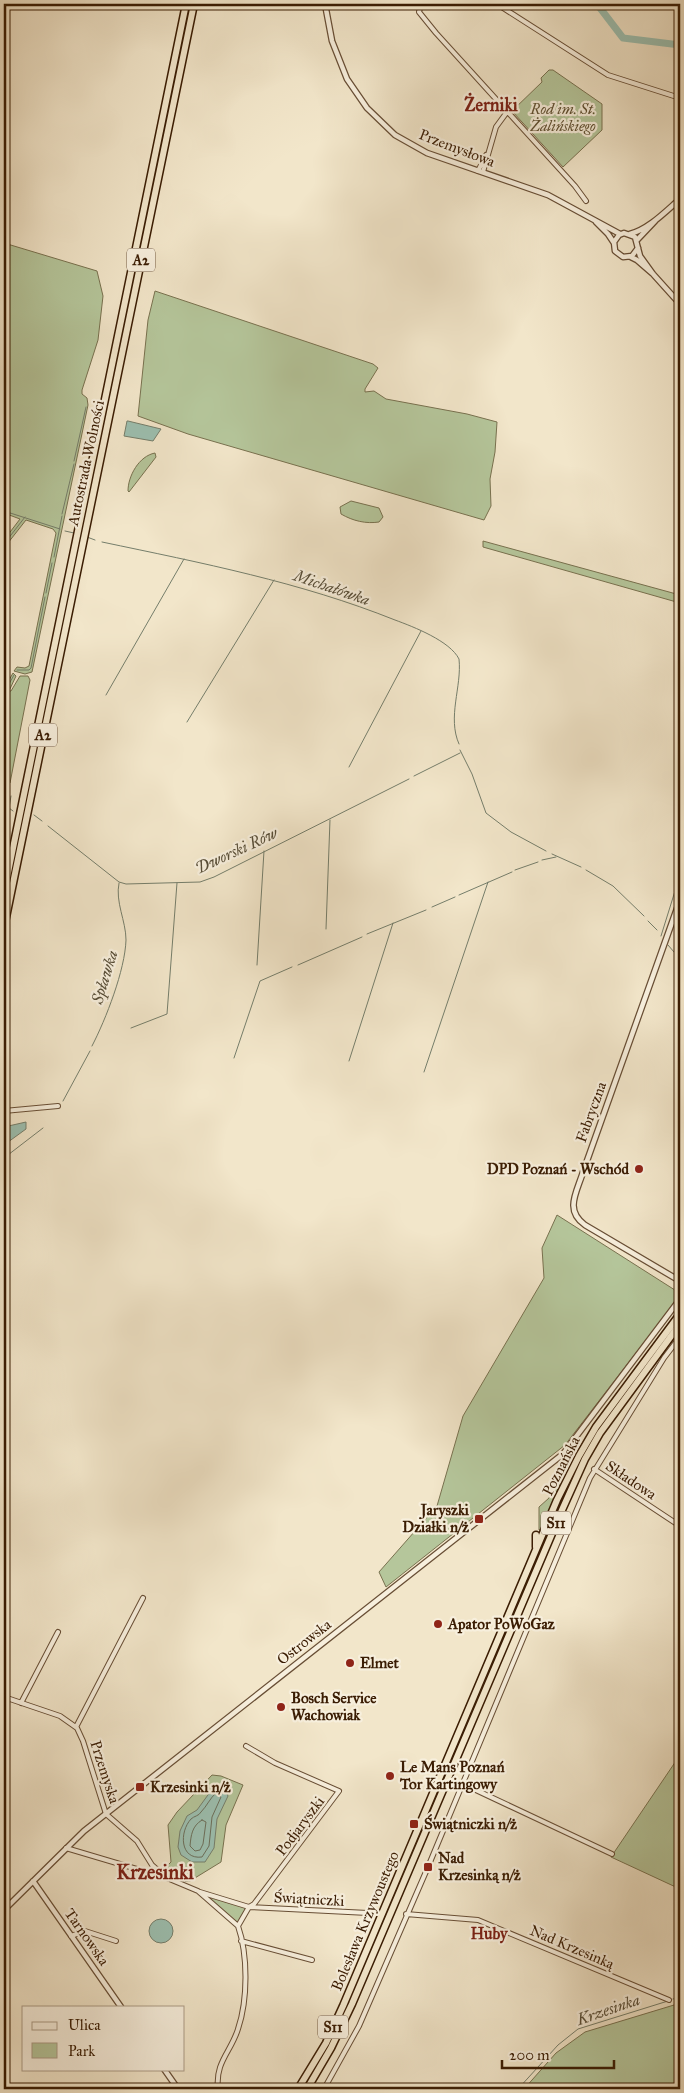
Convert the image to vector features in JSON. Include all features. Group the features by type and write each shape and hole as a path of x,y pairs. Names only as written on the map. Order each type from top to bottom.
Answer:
{"highway":[{"name":"Autostrada Wolności","path":"85,516 186,4"},
{"name":"Autostrada Wolności","path":"4,892 194,4"},
{"name":"Autostrada Wolności","path":"4,927 79,542"},
{"name":"Poznańska","path":"424,1813 557,1500 579,1456 606,1413 680,1314"},
{"name":"Poznańska","path":"432,1816 585,1459 616,1409 680,1324"},
{"path":"565,1468 579,1456"},
{"path":"534,1555 536,1535"},
{"name":"Bolesława Krzywoustego","path":"298,2089 326,2043 424,1813"},
{"name":"Bolesława Krzywoustego","path":"307,2089 345,2020 432,1816"}],"street":[{"name":"Przemysłowa","path":"325,4 332,41 340,66 356,94 371,113 395,135 413,146 440,158 548,195 577,209 596,222 620,234"},
{"path":"421,4 420,12 507,112 575,186 586,201"},
{"path":"497,4 608,76 680,98"},
{"path":"481,171 496,126 507,112"},
{"path":"653,274 637,260 631,257 619,256 615,251 614,244 620,234 630,234 638,231 680,199"},
{"path":"637,240 656,219"},
{"name":"Przemysłowa","path":"596,222 608,234 614,244"},
{"path":"630,234 637,240 640,256 653,274 680,304"},
{"path":"631,257 638,248"},
{"name":"Fabryczna","path":"680,900 583,1172 572,1210 576,1218 588,1227 680,1281"},
{"path":"4,1111 58,1106"},
{"name":"Ostrowska","path":"4,1910 66,1848 106,1814 563,1454 680,1299"},
{"path":"324,2089 355,2034 463,1784 594,1469 664,1358 680,1337"},
{"name":"Składowa","path":"594,1469 680,1526"},
{"path":"76,1727 143,1598"},
{"path":"22,1703 58,1632"},
{"name":"Przemyska","path":"4,1697 60,1716 76,1727 83,1741 106,1814"},
{"name":"Podjaryszki","path":"246,1746 275,1763 339,1791 254,1904 249,1907"},
{"path":"463,1784 612,1854"},
{"name":"Świątniczki","path":"106,1814 137,1842 152,1865 167,1878"},
{"name":"Świątniczki","path":"66,1848 167,1878 198,1891 249,1907 368,1913"},
{"path":"148,1873 152,1865"},
{"name":"Tarnowska","path":"32,1881 119,2006"},
{"name":"Świątniczki","path":"198,1891 238,1926"},
{"path":"218,2089 217,2080 220,2066 236,2035 240,2021 246,1976 242,1941 238,1926 249,1907"},
{"name":"Nad Krzesinką","path":"406,1914 478,1920 668,2000"},
{"path":"71,1936 85,1931 116,1941"},
{"path":"242,1941 312,1960"},
{"path":"165,2070 178,2089"}],"green space":[{"path":"189,4 191,4 85,516 84,515"},
{"name":"Rod im. St. Żalińskiego","path":"549,70 553,70 602,104 602,130 563,167 512,111 542,82 541,78"},
{"path":"4,243 97,271 103,296 98,340 82,390 82,394 87,398 88,405 32,672 25,674 14,671 17,667 25,668 29,666 56,533 53,529 26,520 4,548 4,540 20,519 4,513"},
{"path":"155,291 373,364 378,368 365,392 374,391 386,399 467,414 497,422 495,452 490,479 491,506 484,520 188,434 138,416 148,320"},
{"path":"155,453 156,457 129,492 132,473 139,462"},
{"path":"351,501 379,508 383,517 379,522 369,523 341,514 340,507"},
{"path":"483,541 680,595 680,603 483,547"},
{"path":"13,673 16,676 9,691 11,691 20,676 28,676 30,680 10,783 4,784 4,689"},
{"path":"557,1215 678,1292 679,1297 565,1445 386,1587 379,1572 437,1506 463,1416 544,1278 542,1248"},
{"path":"566,1471 539,1530 539,1507 549,1498 563,1472"},
{"path":"680,1755 680,1889 611,1857"},
{"path":"212,1775 221,1776 243,1785 226,1825 221,1862 190,1881 175,1879 162,1871 171,1862 168,1825 177,1812"},
{"path":"204,1894 247,1908 239,1922 235,1922"},
{"path":"674,2005 680,2008 680,2089 524,2089 556,2053 585,2032"}],"water":[{"path":"127,421 161,429 153,441 124,436"},
{"path":"26,1122 26,1129 4,1145 4,1127"},
{"path":"213,1788 225,1790 228,1796 217,1819 214,1848 205,1862 192,1862 181,1855 178,1847 180,1831 187,1816 197,1810"},
{"path":"161,1919 169,1923 173,1931 169,1939 161,1943 153,1939 149,1931 153,1923"}],"waterway":[{"path":"597,4 623,38 680,45"},
{"path":"74,461 86,407"},
{"path":"62,514 74,464"},
{"name":"Michałówka","path":"4,511 60,529"},
{"path":"54,557 62,516"},
{"path":"4,544 25,517"},
{"name":"Michałówka","path":"65,531 74,533"},
{"name":"Michałówka","path":"87,537 95,540"},
{"name":"Michałówka","path":"102,542 287,584 359,607 431,635 448,646 459,659 459,680 454,723 459,744"},
{"path":"106,695 184,559"},
{"path":"46,593 52,563"},
{"path":"187,722 274,580"},
{"path":"17,670 29,670 31,668 45,597"},
{"path":"349,767 421,631"},
{"path":"4,693 14,675"},
{"name":"Michałówka","path":"460,750 472,774 486,813 511,832 546,851"},
{"name":"Dworski Rów","path":"414,776 460,753"},
{"name":"Dworski Rów","path":"48,826 119,882 126,884 200,882 214,877 409,779"},
{"name":"Dworski Rów","path":"11,796 9,808 13,811"},
{"name":"Dworski Rów","path":"34,815 42,821"},
{"path":"326,929 330,820"},
{"path":"257,965 264,851"},
{"name":"Michałówka","path":"552,854 581,867"},
{"path":"542,860 556,857"},
{"path":"515,870 538,862"},
{"name":"Michałówka","path":"586,870 613,886 644,916"},
{"path":"459,895 512,872"},
{"path":"661,936 680,875"},
{"path":"424,1072 488,882"},
{"name":"Spławka","path":"92,1046 114,994 125,952 126,933 118,897 119,883"},
{"path":"131,1028 167,1014 177,883"},
{"path":"432,907 455,897"},
{"path":"367,934 426,910"},
{"name":"Michałówka","path":"648,921 657,930"},
{"path":"349,1061 393,923"},
{"path":"298,965 362,937"},
{"name":"Michałówka","path":"668,945 680,959"},
{"path":"234,1058 260,981 292,967"},
{"name":"Spławka","path":"63,1101 90,1051"},
{"name":"Spławka","path":"4,1158 43,1128"},
{"name":"Krzesinka","path":"673,1999 680,1997"},
{"name":"Krzesinka","path":"518,2089 558,2045 578,2029 668,2001"}],"place":[{"name":"DPD Poznań - Wschód","path":"639,1169"},
{"name":"Jaryszki Działki n/ż","path":"479,1519"},
{"name":"Apator PoWoGaz","path":"438,1624"},
{"name":"Elmet","path":"350,1663"},
{"name":"Bosch Service Wachowiak","path":"281,1707"},
{"name":"Le Mans Poznań Tor Kartingowy","path":"390,1776"},
{"name":"Krzesinki n/ż","path":"140,1787"},
{"name":"Świątniczki n/ż","path":"414,1824"},
{"name":"Nad Krzesinką n/ż","path":"428,1867"}],"district":[{"name":"Żerniki","path":"491,105"},
{"name":"Krzesinki","path":"155,1872"},
{"name":"Huby","path":"489,1933"}]}
